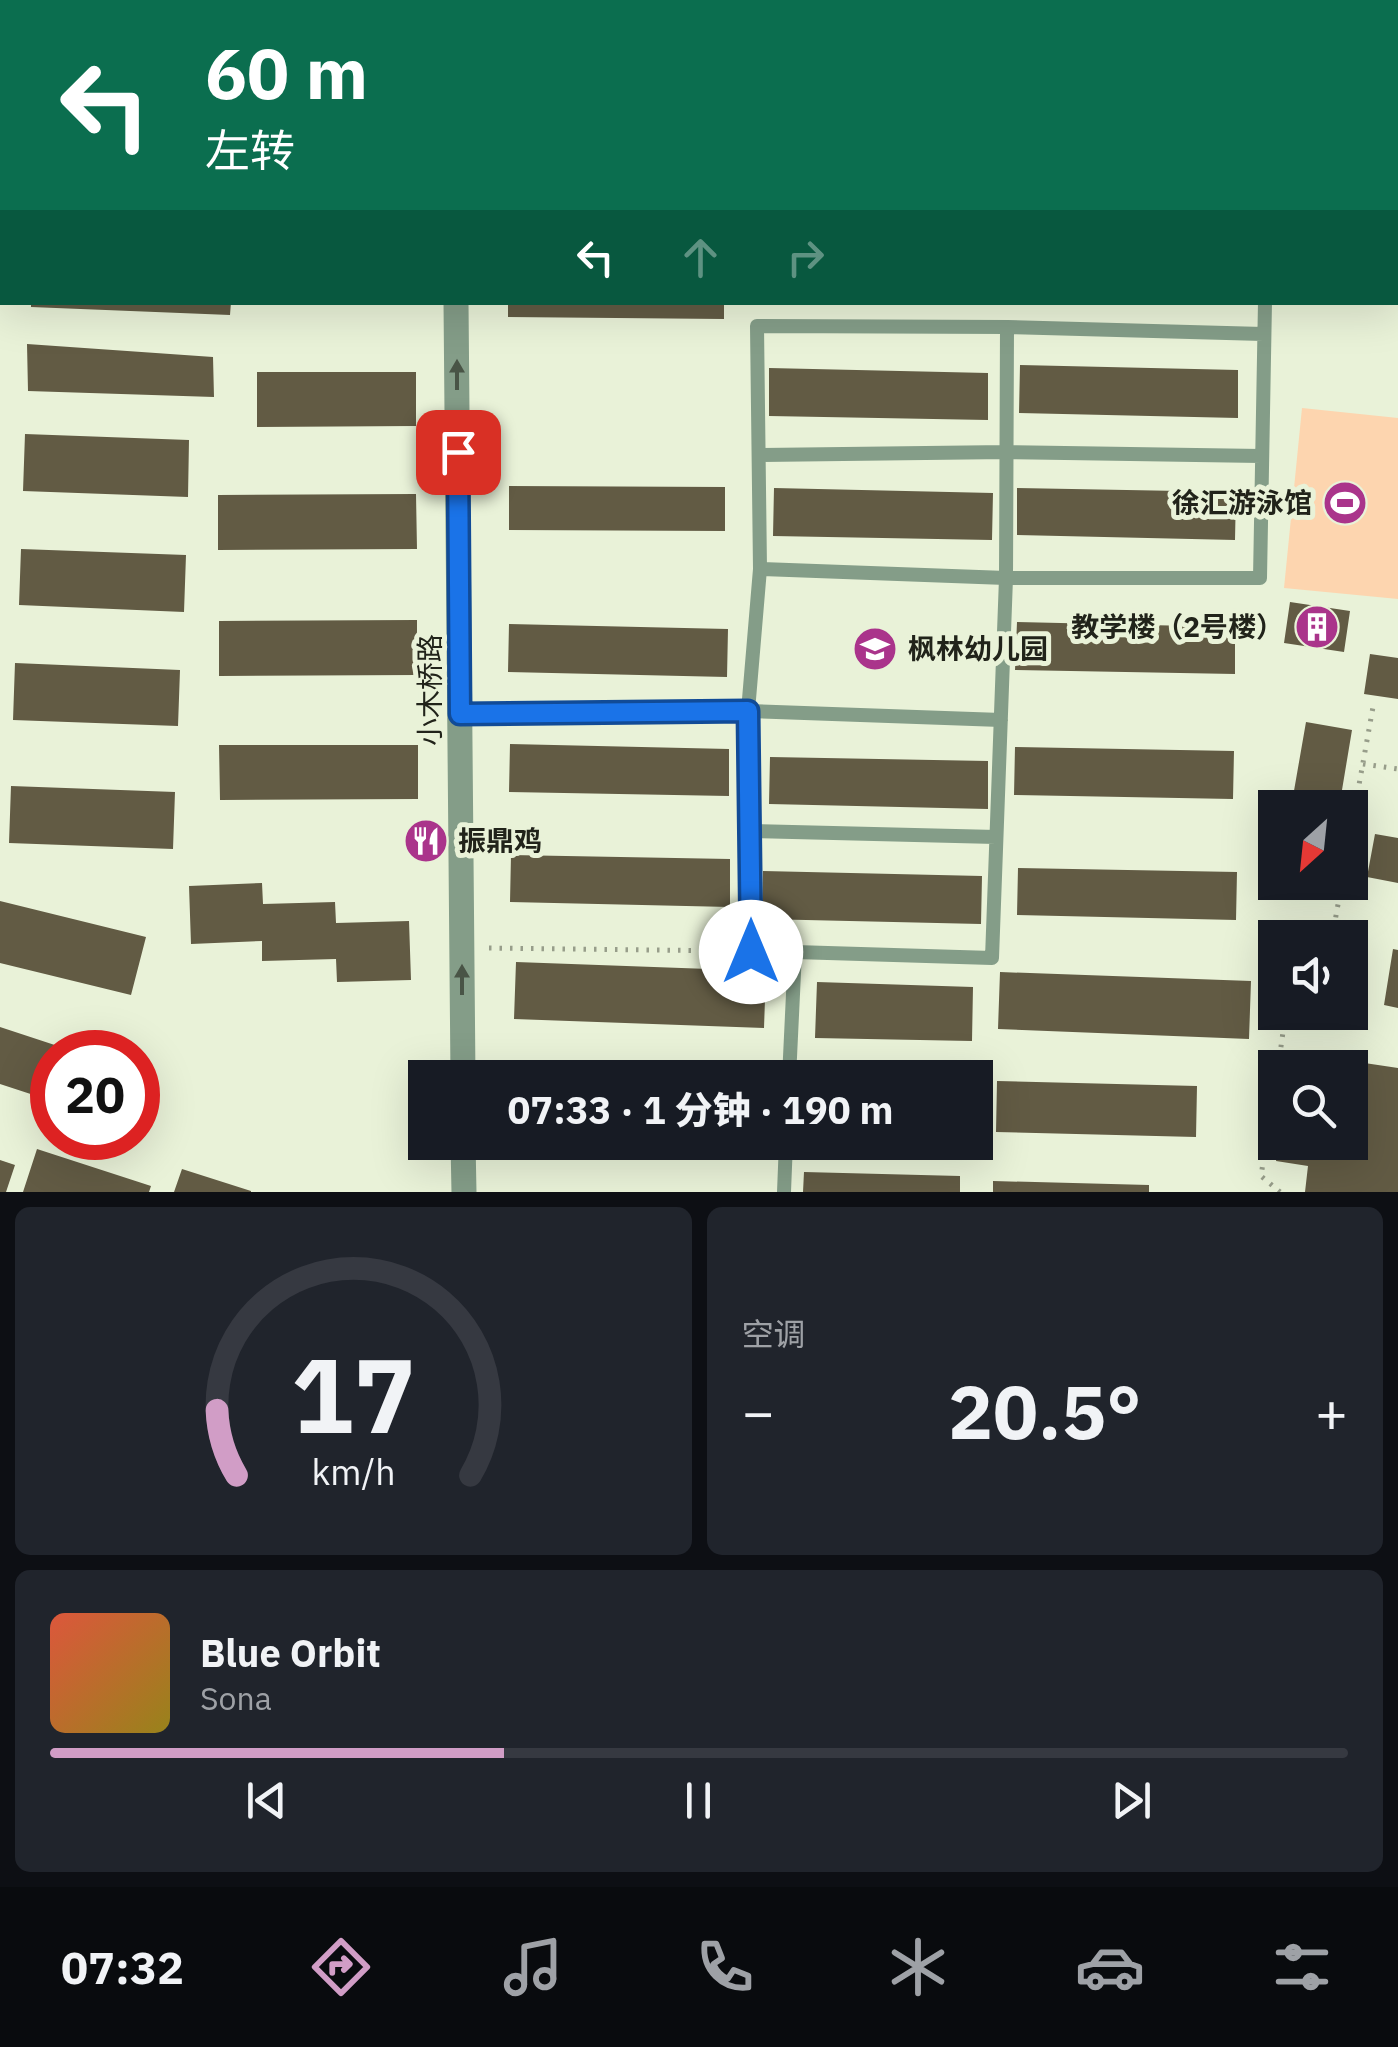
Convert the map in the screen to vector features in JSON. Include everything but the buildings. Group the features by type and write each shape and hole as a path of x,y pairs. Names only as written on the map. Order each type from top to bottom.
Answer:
{"street":[{"name":"小木桥路","path":"456,305 462,1060"},
{"path":"464,1160 464,1192"}],"lane":[{"path":"760,569 1006,578 1260,578 1265,305"},
{"path":"1008,327 1006,578 992,958 751,952 748,711 760,569 757,326 1008,327 1263,334"},
{"path":"758,454 1262,456"},
{"path":"460,714 748,711 1001,720"},
{"path":"750,831 996,837"},
{"path":"790,1060 796,952"},
{"path":"784,1192 785,1160"}],"path":[{"path":"1358,790 1373,707"},
{"path":"1362,764 1398,769"},
{"path":"462,948 751,952"},
{"path":"1263,1160 1261,1176 1280,1192"}],"shaded area":[{"name":"徐汇游泳馆","path":"1302,408 1398,418 1398,599 1284,588"}],"place":[{"name":"徐汇游泳馆","path":"1345,503"},
{"name":"教学楼（2号楼）","path":"1317,627"},
{"name":"枫林幼儿园","path":"875,649"},
{"name":"振鼎鸡","path":"426,841"}],"route":[{"path":"458,452 460,714 748,711 751,952"}]}
